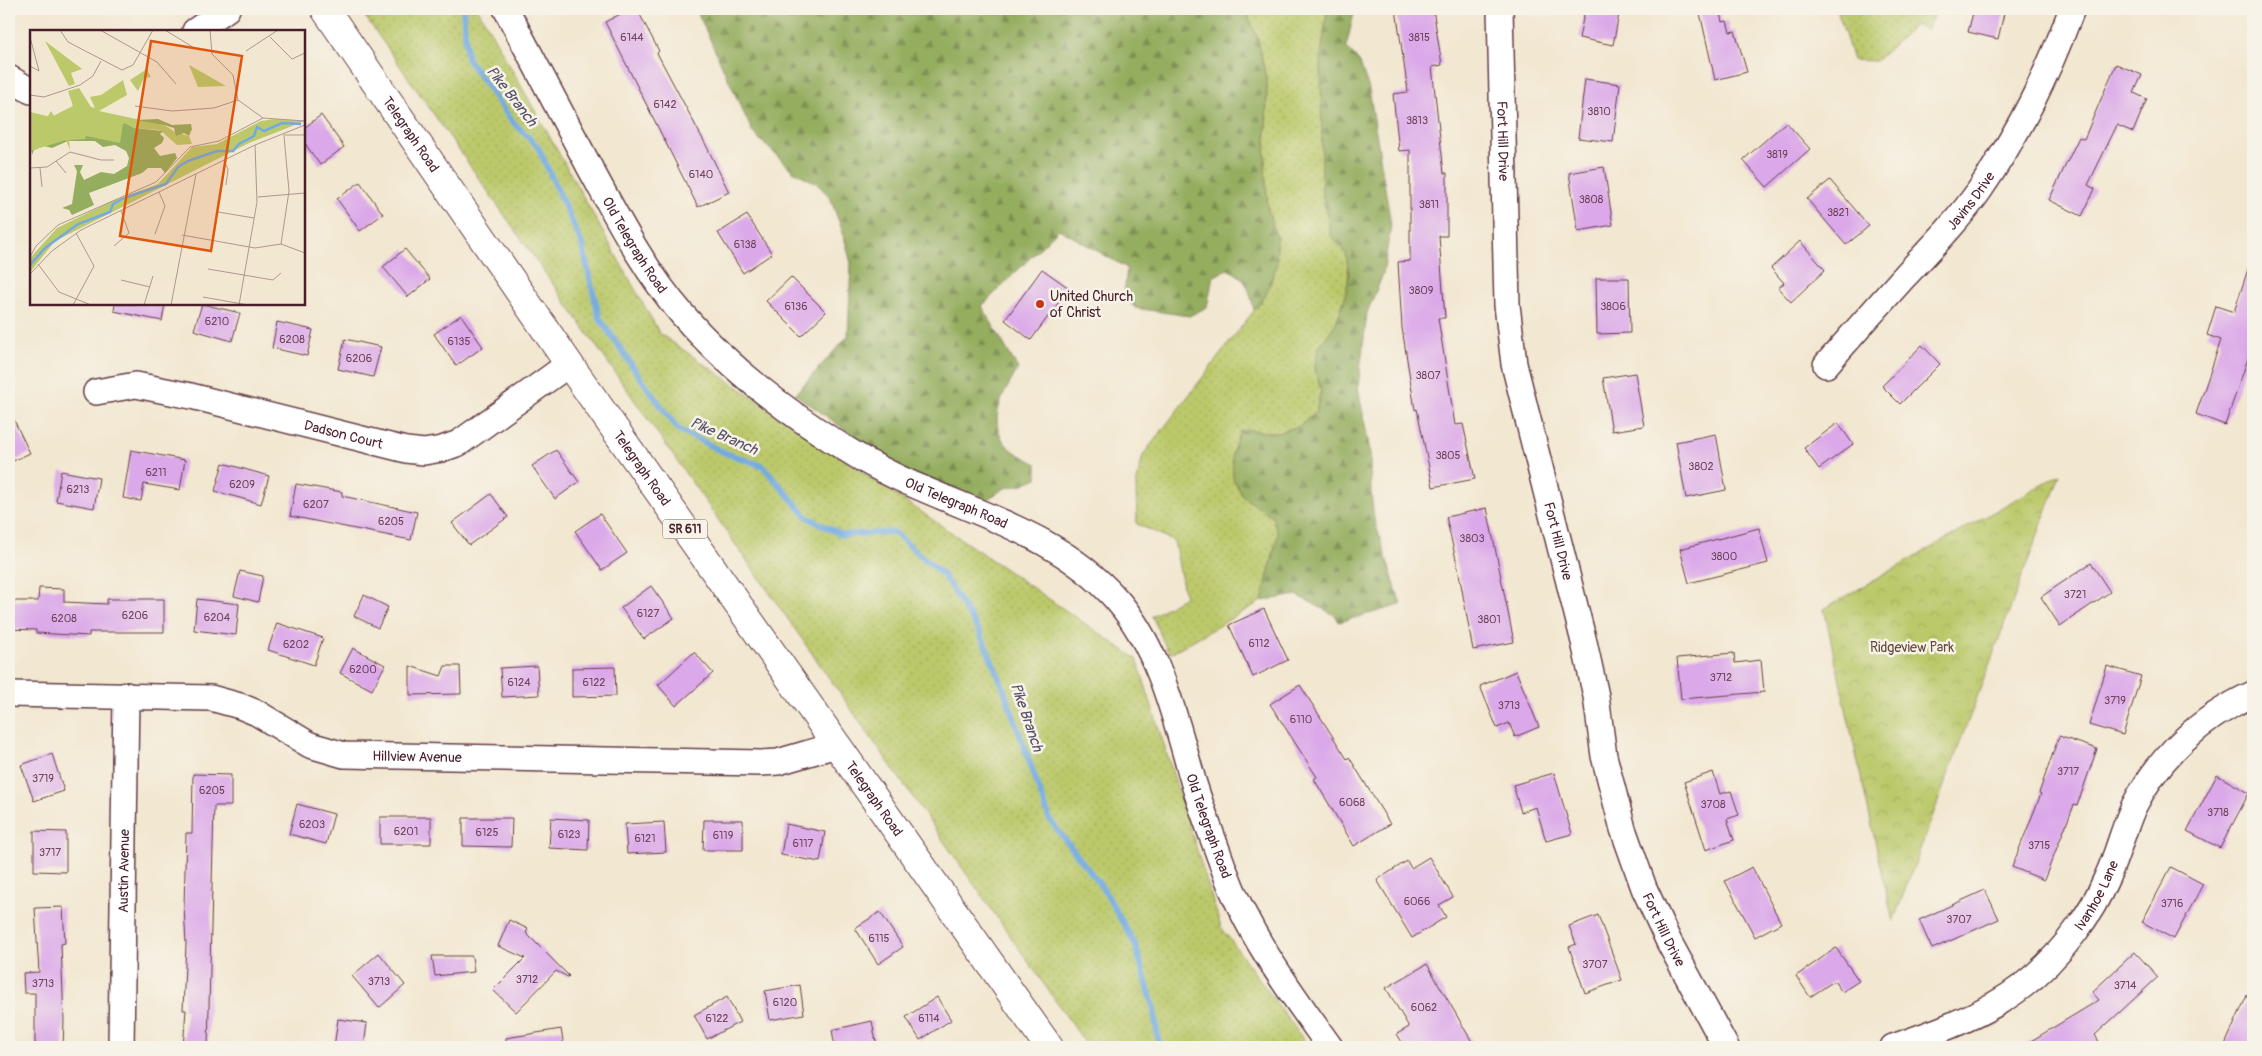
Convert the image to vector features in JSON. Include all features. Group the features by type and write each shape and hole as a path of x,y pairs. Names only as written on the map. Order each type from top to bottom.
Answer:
{"main road":[{"name":"Telegraph Road","path":"325,9 569,364 1043,1045"}],"street":[{"path":"196,30 227,9"},
{"name":"Old Telegraph Road","path":"506,9 626,234 652,276 680,312 708,343 764,392 860,458 940,498 1007,524 1056,548 1100,582 1119,602 1139,629 1164,686 1195,787 1239,907 1258,942 1330,1047"},
{"name":"Fort Hill Drive","path":"1500,9 1507,305 1514,364 1584,642 1596,696 1604,756 1623,829 1644,888 1669,942 1726,1047"},
{"name":"Javins Drive","path":"1826,364 1949,229 1978,192 2012,140 2032,104 2050,66 2072,9"},
{"path":"9,78 30,90"},
{"name":"Dadson Court","path":"96,392 136,385 191,396 406,450 424,452 442,449 471,435 569,364"},
{"name":"Hillview Avenue","path":"9,694 196,696 240,706 257,713 310,745 344,755 761,763 778,762 836,745"},
{"name":"Ivanhoe Lane","path":"1893,1047 1958,1024 1990,1009 2026,983 2059,952 2075,932 2094,902 2107,877 2134,808 2154,773 2184,739 2204,722 2253,694"},
{"name":"Austin Avenue","path":"121,1047 126,695"}],"green space":[{"path":"360,9 478,9 660,334 1137,659 1221,927 1309,1047 1088,1047"},
{"path":"696,9 1248,9 1249,18 1258,39 1267,84 1265,169 1268,210 1276,236 1277,264 1266,295 1254,310 1251,296 1243,280 1227,269 1213,277 1207,307 1189,316 1135,308 1124,296 1127,268 1059,229 982,306 1018,369 1000,404 997,423 999,432 1004,442 1011,449 1037,464 1037,478 1021,485 1005,488 983,502 909,475 795,394 848,336 851,263 830,197 816,183 793,171 753,133"},
{"path":"1248,9 1329,9 1327,10 1322,192 1331,236 1346,253 1349,276 1344,301 1335,325 1318,348 1315,368 1321,390 1316,412 1300,426 1277,433 1248,430 1278,534 1262,601 1169,654 1152,616 1185,597 1174,541 1137,524 1136,485 1143,455 1266,295 1276,236 1268,210 1265,169 1267,84 1258,39 1248,18"},
{"path":"1355,9 1346,47 1360,63 1369,89 1391,225 1383,274 1367,313 1358,387 1370,451 1374,519 1401,605 1339,622 1336,616 1297,595 1262,601 1278,534 1272,516 1243,497 1233,478 1232,453 1240,431 1277,433 1300,426 1316,412 1321,390 1315,368 1318,348 1335,325 1344,301 1349,277 1346,253 1331,236 1322,192 1321,56 1327,10"},
{"path":"1837,9 1936,9 1927,30 1915,25 1876,61 1853,60"},
{"name":"Ridgeview Park","path":"2060,474 2053,494 1893,922 1824,609"}],"building":[{"path":"630,9 637,9 659,51 657,53 729,192 698,207 605,22"},
{"path":"1396,9 1433,9 1442,65 1432,67 1444,173 1447,173 1447,236 1439,236 1445,318 1438,318 1455,425 1463,424 1475,479 1433,487 1417,409 1415,410 1402,328 1398,262 1410,261 1410,150 1399,151 1393,94 1408,92"},
{"path":"1585,9 1620,9 1613,45 1579,38"},
{"path":"1719,9 1722,22 1727,21 1730,32 1735,31 1747,72 1715,80 1700,13"},
{"path":"1974,9 2005,9 1998,39 1968,32"},
{"path":"2116,64 2142,75 2134,93 2147,99 2133,132 2117,125 2088,185 2095,189 2082,216 2049,200 2079,137 2084,139"},
{"path":"1585,79 1620,84 1613,142 1578,138"},
{"path":"321,115 344,147 320,165 305,143 305,127"},
{"path":"1786,122 1810,149 1767,187 1743,160"},
{"path":"1604,167 1613,225 1578,231 1569,173"},
{"path":"1830,180 1869,226 1846,245 1807,199"},
{"path":"360,182 383,214 360,231 337,199"},
{"path":"747,215 772,254 743,273 718,233"},
{"path":"1800,241 1825,270 1791,302 1778,288 1784,283 1771,268"},
{"path":"405,249 430,279 408,297 383,267"},
{"path":"2250,263 2253,264 2253,344 2225,425 2196,414 2221,340 2207,335 2216,306 2234,312"},
{"path":"1042,269 1069,288 1031,340 1005,320"},
{"path":"791,277 826,312 801,336 766,301"},
{"path":"1596,278 1629,278 1630,333 1597,334"},
{"path":"115,305 165,305 162,321 114,311"},
{"path":"202,305 240,313 232,341 194,330"},
{"path":"461,315 483,347 456,366 434,334"},
{"path":"277,322 313,330 307,356 272,348"},
{"path":"345,339 381,347 373,377 338,369"},
{"path":"1922,345 1940,364 1900,404 1882,386"},
{"path":"1635,373 1644,426 1612,431 1603,378"},
{"path":"9,410 30,453 9,463"},
{"path":"1838,423 1853,444 1819,469 1804,448"},
{"path":"1716,434 1726,490 1686,498 1676,442"},
{"path":"131,450 185,460 180,490 144,484 141,501 123,498"},
{"path":"556,450 579,482 555,499 532,466"},
{"path":"223,463 269,476 261,504 215,491"},
{"path":"61,471 99,478 94,508 56,501"},
{"path":"296,484 342,492 342,496 417,512 411,540 290,516"},
{"path":"491,494 508,517 469,545 452,523"},
{"path":"1487,508 1514,642 1473,650 1458,568 1446,517"},
{"path":"600,514 627,553 602,570 575,531"},
{"path":"1759,528 1768,563 1689,583 1680,549"},
{"path":"2091,563 2110,592 2060,626 2041,597"},
{"path":"240,571 263,576 258,602 234,596"},
{"path":"651,586 674,618 644,639 621,608"},
{"path":"39,588 64,589 64,602 107,604 107,599 164,599 164,632 89,632 89,636 36,633 36,630 9,629 9,601 38,601"},
{"path":"364,595 388,607 378,628 354,616"},
{"path":"197,599 239,604 236,635 194,630"},
{"path":"1264,609 1288,660 1253,677 1229,625"},
{"path":"277,623 323,638 314,665 268,650"},
{"path":"353,648 385,665 372,690 340,673"},
{"path":"694,652 713,673 676,706 658,685"},
{"path":"1734,653 1735,663 1761,660 1764,692 1681,699 1677,658"},
{"path":"410,666 441,676 445,666 460,666 461,694 410,695"},
{"path":"537,666 539,695 502,697 500,668"},
{"path":"2107,666 2141,676 2123,735 2089,725"},
{"path":"615,667 616,696 572,697 572,668"},
{"path":"1516,671 1539,727 1515,737 1509,723 1497,728 1480,686"},
{"path":"1300,685 1347,759 1349,757 1390,824 1354,846 1314,779 1317,777 1270,704"},
{"path":"2059,736 2097,749 2077,806 2074,805 2044,880 2012,867 2041,794 2039,793"},
{"path":"52,754 64,791 34,801 21,765"},
{"path":"1713,772 1720,794 1731,791 1739,815 1727,819 1734,840 1706,850 1684,782"},
{"path":"1554,773 1572,834 1546,841 1536,807 1521,812 1513,785"},
{"path":"193,774 231,775 231,806 214,806 208,1047 183,1047 186,1010 183,1010 186,944 184,906 186,833 192,833"},
{"path":"2217,775 2249,793 2220,848 2187,831"},
{"path":"297,804 334,814 326,844 289,834"},
{"path":"380,817 431,817 431,844 380,844"},
{"path":"463,818 512,818 511,847 463,846"},
{"path":"551,818 589,820 588,850 549,848"},
{"path":"704,820 743,820 743,850 703,850"},
{"path":"664,822 666,852 627,854 625,824"},
{"path":"786,824 825,832 820,862 781,855"},
{"path":"34,831 66,832 66,872 34,871"},
{"path":"1429,857 1453,897 1439,905 1446,917 1412,938 1377,880 1407,861 1411,868"},
{"path":"1752,867 1781,923 1755,937 1725,881"},
{"path":"2171,867 2203,884 2174,939 2142,922"},
{"path":"1985,890 1999,919 1932,949 1919,920"},
{"path":"63,907 65,943 61,944 64,1021 63,1047 35,1047 35,993 24,993 23,973 39,972 35,908"},
{"path":"880,912 903,947 878,964 855,928"},
{"path":"1598,915 1622,980 1585,993 1569,947 1576,944 1569,926"},
{"path":"509,920 528,929 526,933 569,976 556,971 516,1012 493,990 525,958 498,946"},
{"path":"1836,948 1859,981 1842,992 1834,981 1810,997 1796,976"},
{"path":"2135,952 2158,977 2095,1035 2102,1047 2021,1047 2099,1000 2092,992"},
{"path":"379,953 405,985 379,1008 352,976"},
{"path":"432,956 472,956 474,972 435,976"},
{"path":"1427,964 1475,1047 1405,1047 1397,1034 1409,1027 1386,988"},
{"path":"2253,982 2253,1036 2248,1047 2224,1047"},
{"path":"800,985 804,1014 770,1020 765,991"},
{"path":"727,997 740,1022 707,1039 694,1015"},
{"path":"937,997 951,1020 920,1040 906,1017"},
{"path":"338,1019 367,1023 364,1047 334,1047"},
{"path":"872,1021 877,1047 835,1047 832,1030"},
{"path":"561,1029 564,1047 506,1047 506,1038"}],"waterway":[{"name":"Pike Branch","path":"463,9 467,58 512,121 538,147 582,244 599,317 678,429 723,452 763,466 807,517 842,535 894,532 943,575 979,631 1002,684 1050,820 1104,890 1135,944 1154,1009 1159,1047"}],"place":[{"name":"United Church of Christ","path":"1040,304"}]}
